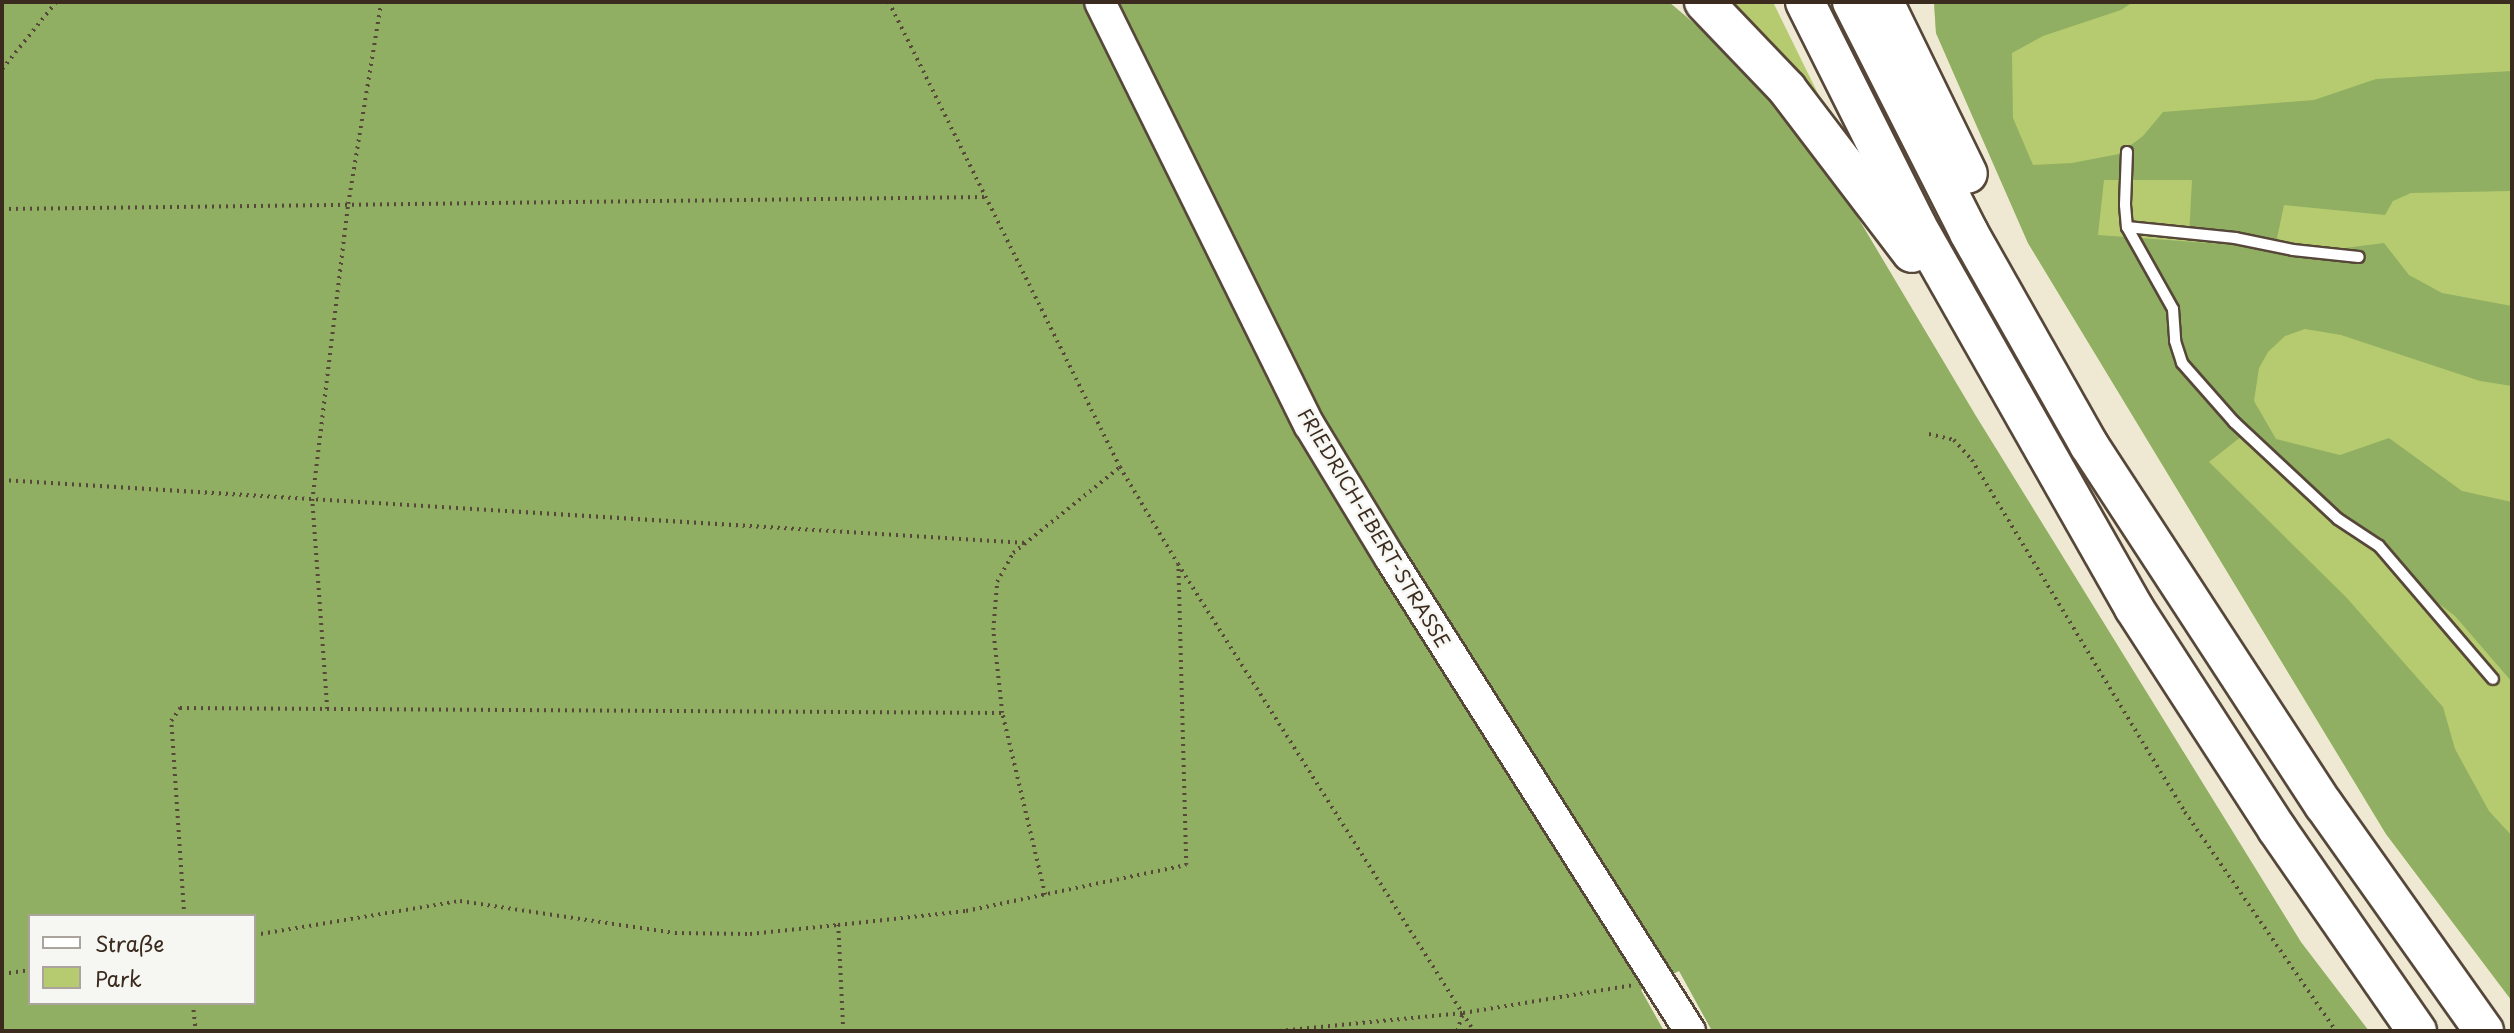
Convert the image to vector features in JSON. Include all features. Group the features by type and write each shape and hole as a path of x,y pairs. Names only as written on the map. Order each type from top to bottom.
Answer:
{"highway":[{"path":"1704,2 1787,89 1977,334"},
{"path":"1805,2 1917,226 2166,659 2277,829 2417,1031"},
{"path":"1852,2 1912,125 2028,341 2090,446 2324,805 2484,1031"},
{"path":"1884,2 1989,216 2103,421 2154,544"},
{"path":"1910,2 1928,65 1989,216"}],"main road":[{"name":"FRIEDRICH-EBERT-STRASSE","path":"1100,2 1310,426 1390,558 1659,978 1690,1031"}],"lane":[{"path":"2127,152 2124,205 2127,227 2173,309 2175,341 2182,363 2234,422 2338,519 2379,545 2493,678"},
{"path":"2127,227 2235,238 2293,250 2359,257"}],"path":[{"path":"2,69 56,2"},
{"path":"327,709 312,501 348,204 358,160 381,2"},
{"path":"889,2 1120,467 1178,565 1474,1031"},
{"path":"2,209 988,197"},
{"path":"1929,434 1954,440 1972,460 2185,812 2336,1031"},
{"path":"1045,895 1002,713 993,630 998,582 1013,553 1120,467"},
{"path":"2,480 1026,543"},
{"path":"256,935 460,901 675,933 750,934 966,911 1186,864 1178,565"},
{"path":"184,914 171,721 180,708 1002,713"},
{"path":"838,925 843,1031"},
{"path":"2,974 28,970"},
{"path":"1279,1031 1463,1013 1659,978"},
{"path":"193,1005 196,1031"},
{"path":"1457,1031 1463,1013"}],"green space":[{"path":"2,2 1669,2 1747,68 1848,201 1976,416 2301,942 2369,1031 1712,1031 1679,971 1641,990 1664,1031 2,1031"},
{"path":"1720,2 1773,2 1827,112"},
{"path":"1934,2 2512,2 2512,1001 2386,834 2028,243 1936,33"},
{"path":"1934,2 2133,2 2121,10 2043,36 2012,53 2013,118 2033,165 2072,163 2119,154 2143,136 2163,112 2314,100 2376,79 2512,71 2512,191 2411,193 2393,201 2385,215 2284,205 2276,243 2189,236 2192,180 2104,180 2098,235 2321,251 2384,243 2409,275 2442,293 2512,306 2512,386 2480,381 2341,335 2305,329 2285,336 2268,352 2259,368 2254,401 2276,439 2340,455 2389,438 2462,491 2512,502 2512,682 2455,616 2401,575 2374,547 2242,436 2209,462 2346,597 2443,707 2455,749 2489,811 2512,836 2512,1001 2386,834 2028,243 1936,33"}]}
